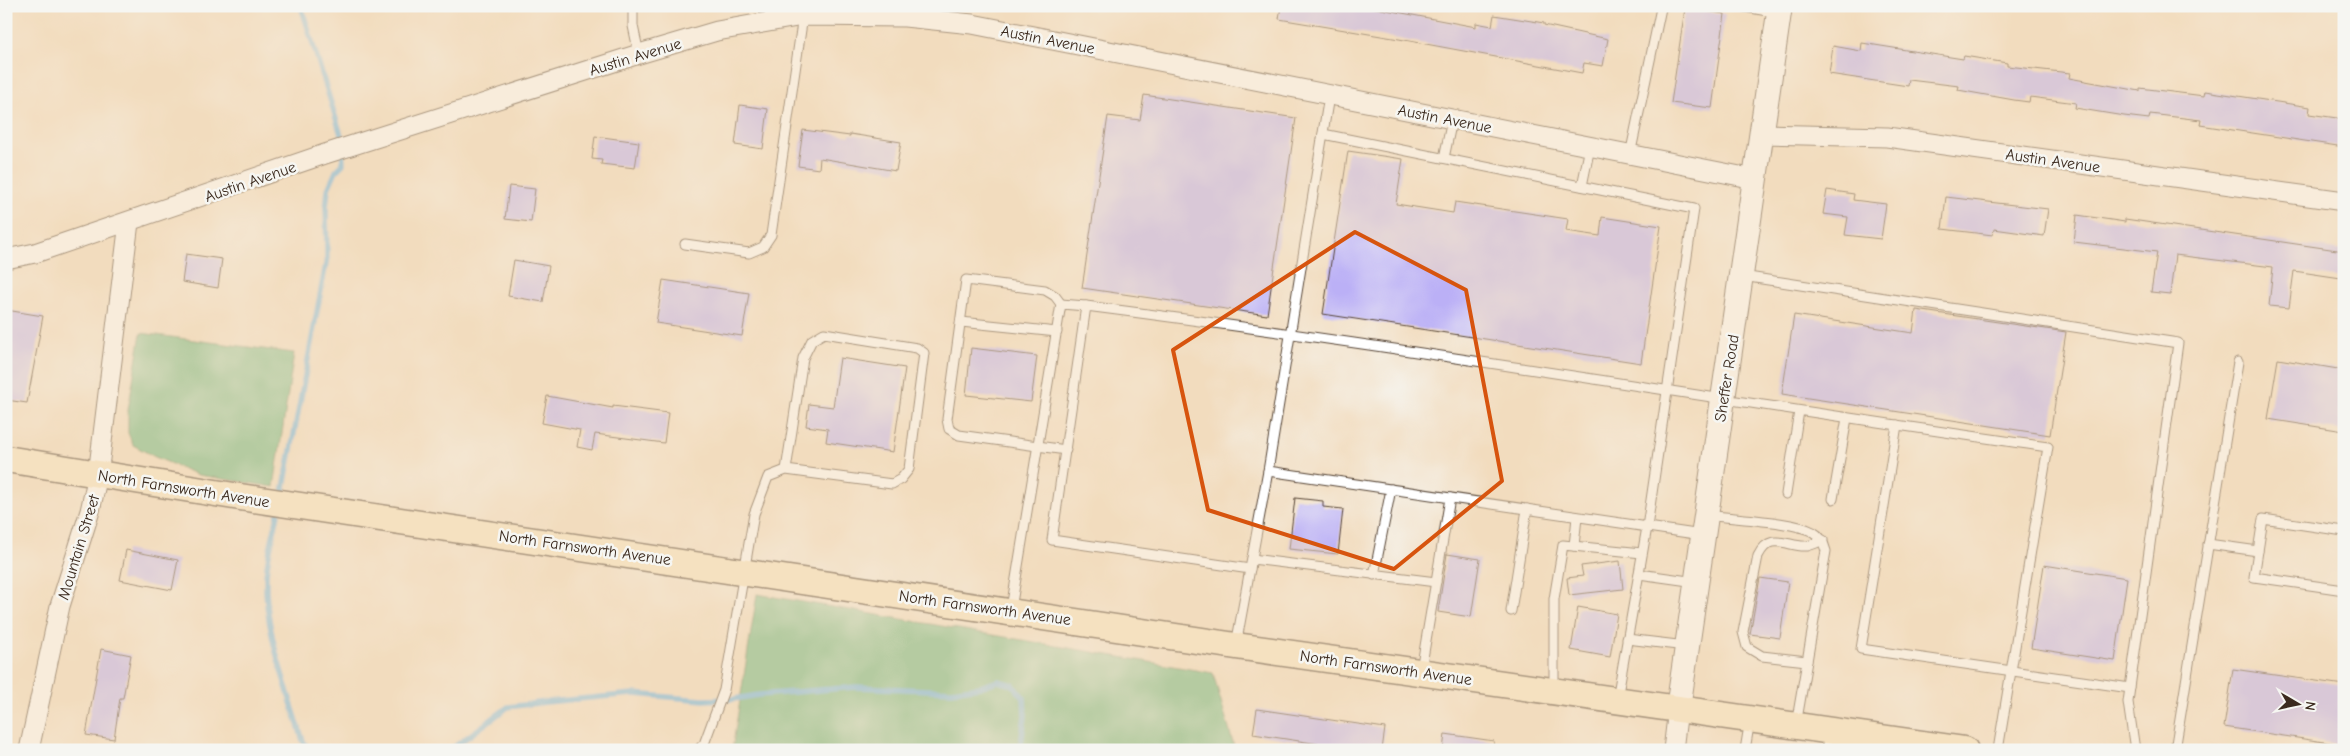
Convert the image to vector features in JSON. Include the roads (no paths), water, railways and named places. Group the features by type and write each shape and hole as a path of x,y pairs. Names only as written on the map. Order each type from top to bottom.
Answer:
{"main road":[{"name":"North Farnsworth Avenue","path":"6,458 98,475 240,497 1236,646 1796,725 1829,740 1965,750"}],"street":[{"name":"Sheffer Road","path":"1673,750 1722,400 1780,10"},
{"name":"Austin Avenue","path":"6,259 35,253 325,154 639,54 717,31 803,16 905,17 973,15 1329,96 1755,179"},
{"name":"Austin Avenue","path":"1762,134 1887,137 2344,201"},
{"name":"Mountain Street","path":"29,750 60,606 90,511 98,475 129,222"}],"lane":[{"path":"633,6 633,26 639,54"},
{"path":"1630,155 1661,8 1664,6"},
{"path":"1740,6 1780,10"},
{"path":"685,244 749,253 763,247 771,235 803,16"},
{"path":"1236,646 1268,471 1329,96"},
{"path":"1444,158 1452,120"},
{"path":"1323,134 1694,209 1665,391 1647,527 1616,700"},
{"path":"1582,186 1590,147"},
{"path":"1741,276 2178,343 2128,702 2135,750"},
{"path":"1011,611 1038,446 1057,332 1061,304 1055,296 1045,290 966,280 947,419 949,429 959,435 1038,446 1066,450"},
{"path":"1061,304 1291,332 1722,400 2048,447 1998,750"},
{"path":"1086,306 1052,540 1251,564 1374,574 1436,582"},
{"path":"961,322 1057,332"},
{"path":"698,750 704,744 724,690 754,514 768,477 786,470 892,484 901,479 910,470 924,353 917,348 824,333 812,340 803,358 786,470"},
{"path":"2175,750 2238,362"},
{"path":"1786,494 1799,411"},
{"path":"1833,499 1847,418"},
{"path":"1896,425 1861,649 2130,688"},
{"path":"1268,471 1647,527 1704,525 1799,527 1814,532 1823,540 1826,551 1796,725"},
{"path":"1374,574 1391,489"},
{"path":"1421,673 1450,498"},
{"path":"1510,611 1527,509"},
{"path":"1574,546 1577,517"},
{"path":"2344,531 2263,519 2254,577 2344,590"},
{"path":"1807,661 1762,656 1747,647 1743,632 1758,556 1762,548 1769,543 1786,541 1807,546 1823,540"},
{"path":"2208,544 2258,551"},
{"path":"1554,691 1556,659 1554,599 1563,545 1642,553"},
{"path":"1639,574 1696,582"},
{"path":"1627,640 1687,646"},
{"path":"1745,750 1750,719"}],"waterway":[{"path":"282,498 327,258 326,208 328,189 336,171 343,164 342,138 301,6"},
{"path":"279,509 269,552 266,598 278,660 303,741 308,750"},
{"path":"450,750 508,707 546,702 634,694 703,700 734,699 759,695 856,687 952,691 980,687 998,681 1013,685 1024,698 1025,716 1020,750"}]}
